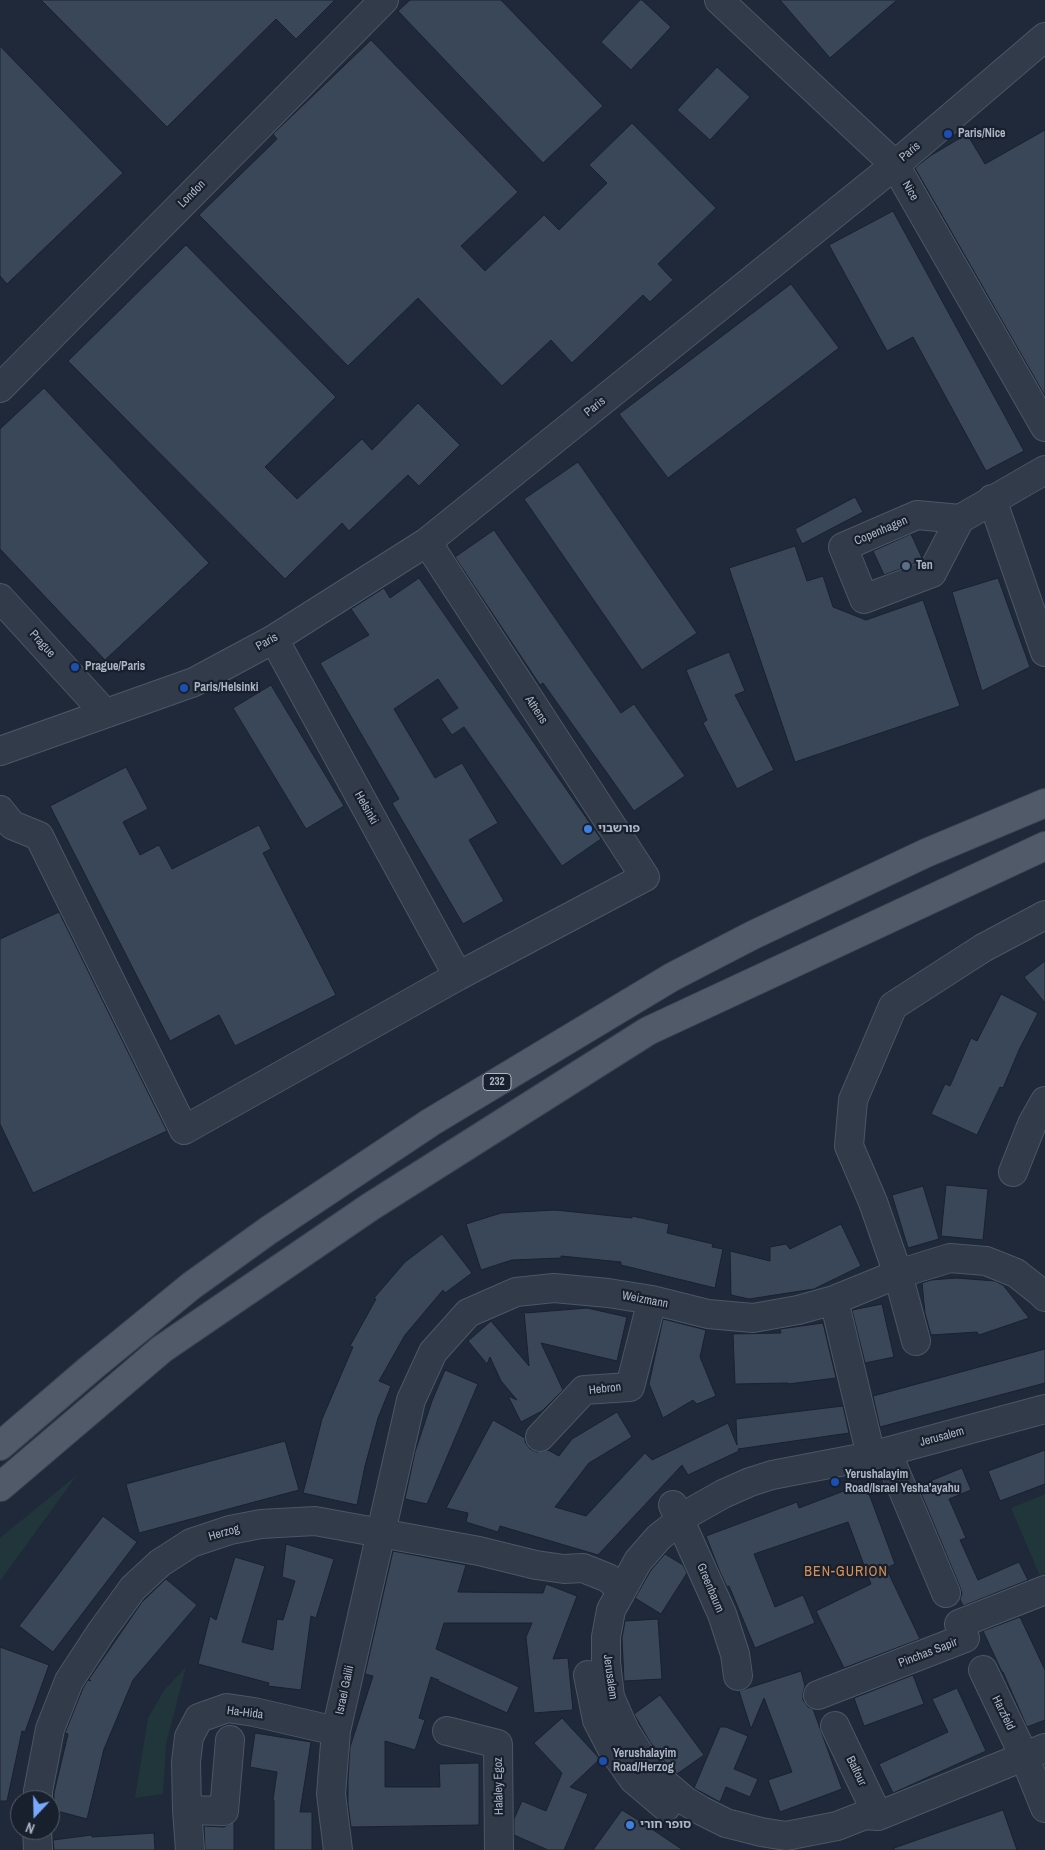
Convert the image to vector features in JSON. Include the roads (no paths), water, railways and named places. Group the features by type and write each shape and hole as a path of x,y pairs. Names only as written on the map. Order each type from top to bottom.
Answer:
{"main road":[{"name":"232","path":"0,1446 191,1286 269,1230 431,1122 672,977 753,934 926,853 1045,802"},
{"path":"0,1487 162,1349 370,1206 648,1031 1045,846"}],"street":[{"name":"London","path":"0,388 384,0"},
{"name":"Nice","path":"719,0 895,165 1045,427"},
{"name":"Paris","path":"0,751 105,712 194,682 274,639 427,542 895,165 1044,39"},
{"path":"960,519 1045,470"},
{"path":"992,499 1045,652"},
{"name":"Athens","path":"427,542 645,877 458,976"},
{"name":"Prague","path":"0,598 105,712"},
{"name":"Helsinki","path":"274,639 458,976"},
{"path":"0,810 12,825 39,836 184,1130 458,976"},
{"path":"916,1342 898,1274 873,1202 849,1146 853,1100 893,1006 983,948 1045,916"},
{"path":"1013,1172 1032,1124 1045,1101"},
{"name":"Weizmann","path":"382,1532 411,1400 433,1352 468,1313 516,1292 554,1288 608,1293 652,1300 708,1314 753,1318 798,1310 834,1300 898,1274 950,1258 986,1261 1016,1274 1045,1297"},
{"name":"Hebron","path":"540,1437 584,1390 630,1387 652,1300"},
{"path":"834,1300 879,1454 946,1593"},
{"name":"Jerusalem","path":"754,1850 722,1840 696,1827 674,1813 632,1779 612,1749 598,1720 590,1692 588,1648 593,1611 610,1586 638,1561 677,1512 710,1484 750,1482 772,1474 879,1454 1045,1409"},
{"name":"Greenbaum","path":"677,1512 722,1614 735,1654 738,1676"},
{"name":"Herzog","path":"38,1790 50,1729 69,1681 133,1588 160,1563 191,1543 230,1530 261,1524 315,1521 478,1551 536,1565 564,1569 583,1568 610,1586"},
{"name":"Israel Galili","path":"338,1850 331,1794 336,1731 345,1685 382,1532"},
{"name":"Jerusalem","path":"610,1586 612,1610 606,1637 606,1662 610,1697 625,1730 642,1758 658,1777 684,1800 726,1823 761,1832 788,1843 865,1815 878,1816 1035,1752"},
{"name":"Pinchas Sapir","path":"818,1695 966,1638 959,1624 1045,1590"},
{"name":"Harzfeld","path":"983,1670 1035,1752 1045,1808"},
{"name":"Ha-Hida","path":"190,1850 186,1810 186,1762 189,1737 199,1718 227,1708 336,1731"},
{"name":"Balfour","path":"835,1726 878,1816"},
{"name":"Halaley Egoz","path":"448,1731 498,1744 499,1850"},
{"path":"186,1810 224,1811 230,1740"},
{"name":"Jerusalem","path":"813,1850 869,1829 878,1816"}],"place":[{"name":"Paris/Nice","path":"948,134"},
{"name":"Ten","path":"906,566"},
{"name":"Prague/Paris","path":"75,667"},
{"name":"Paris/Helsinki","path":"184,688"},
{"name":"פורשבוי","path":"588,829"},
{"name":"Yerushalayim Road/Israel Yesha'ayahu","path":"835,1482"},
{"name":"Yerushalayim Road/Herzog","path":"603,1761"},
{"name":"סופר חורי","path":"630,1825"}],"district":[{"name":"BEN-GURION","path":"846,1572"}]}
